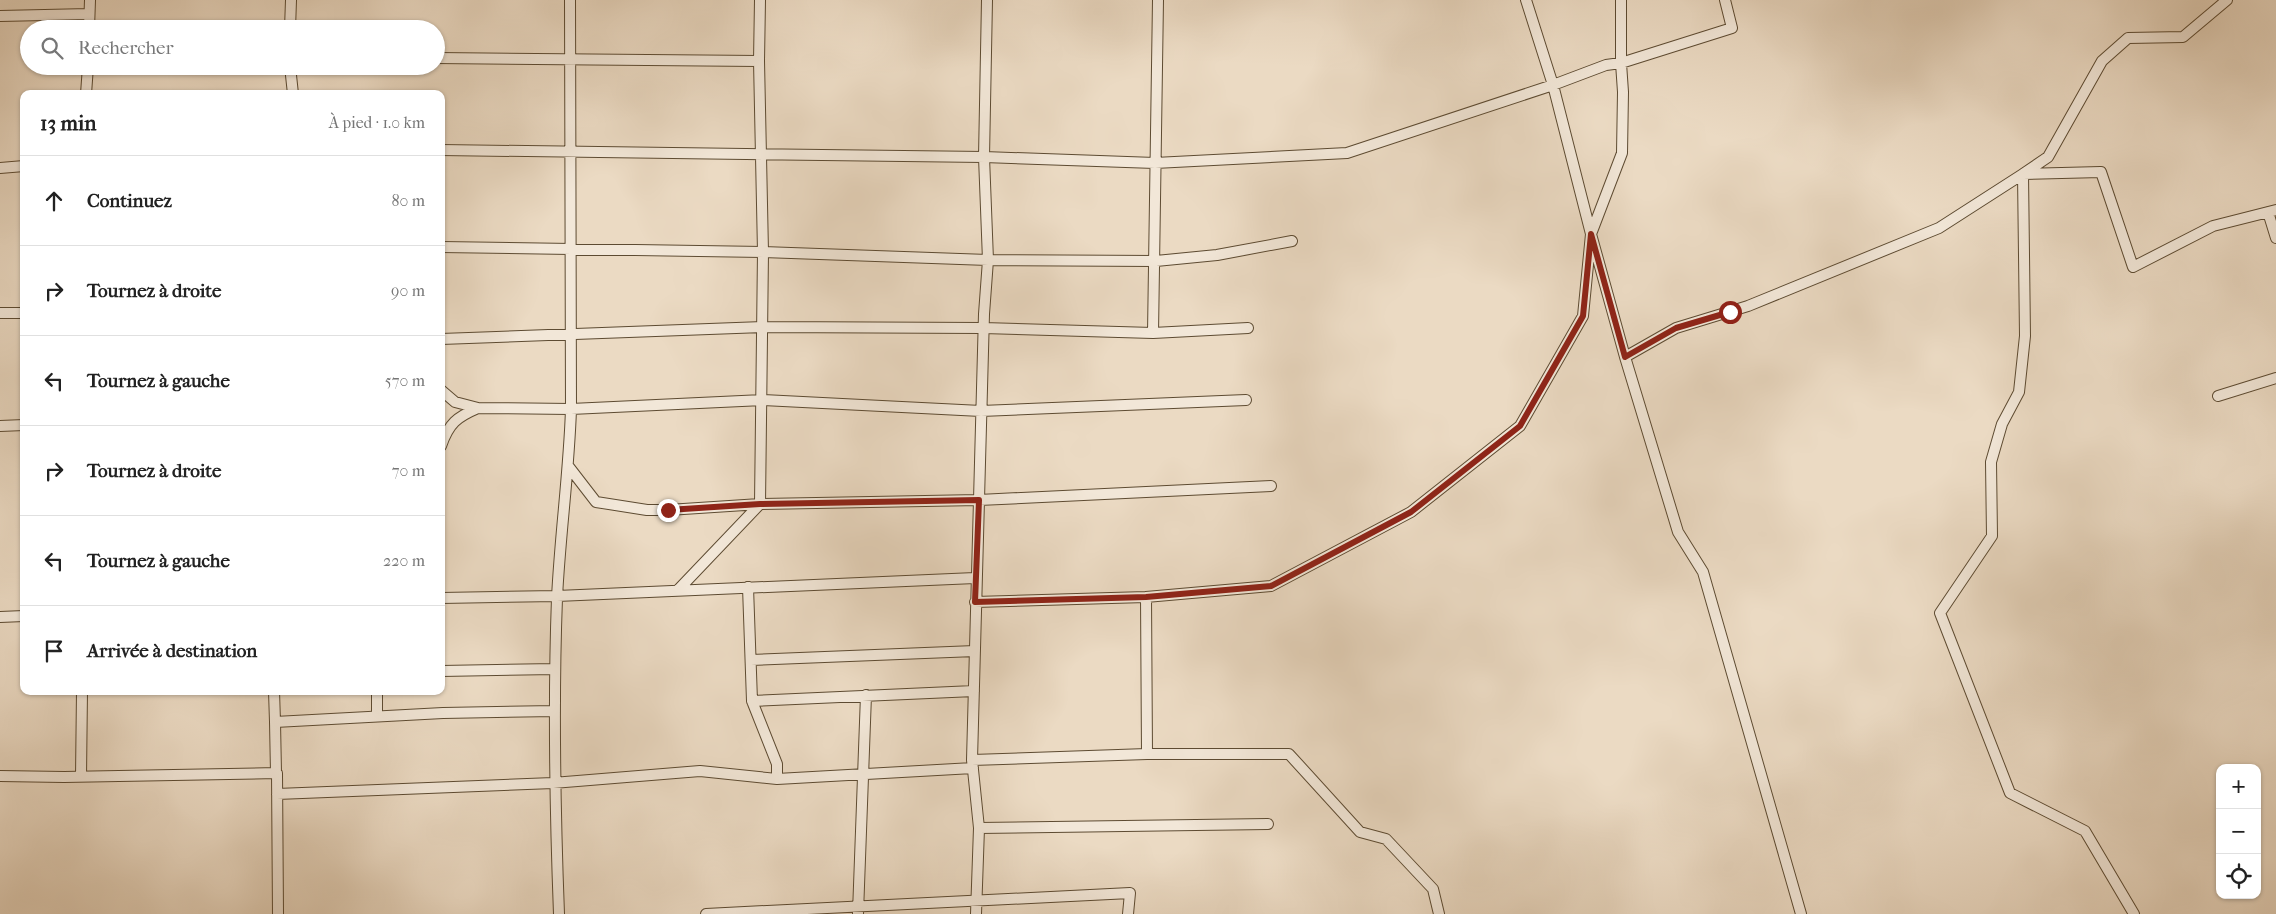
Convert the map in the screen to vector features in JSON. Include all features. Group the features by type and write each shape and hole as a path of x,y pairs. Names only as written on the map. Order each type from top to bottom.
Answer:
{"street":[{"path":"89,20 90,0"},
{"path":"290,20 291,0"},
{"path":"559,914 554,782 555,669 557,596 569,468 571,409 572,151 569,58 570,0"},
{"path":"678,590 760,504 763,400 763,252 759,61 760,0"},
{"path":"976,914 975,899 979,828 973,764 975,578 979,500 983,328 988,260 984,157 988,0"},
{"path":"1154,333 1158,0"},
{"path":"1526,0 1553,85 1625,357 1678,532 1703,572 1801,914"},
{"path":"975,602 1146,597 1271,586 1411,512 1520,426 1583,316 1591,234 1622,153 1623,92 1620,63 1622,0"},
{"path":"445,150 984,157 1155,164 1347,153 1553,85 1606,65 1620,63 1732,28 1726,0"},
{"path":"1625,357 1676,328 1748,306 1939,228 2048,157 2102,61 2128,38 2183,37 2227,0"},
{"path":"0,16 89,14"},
{"path":"445,58 759,61"},
{"path":"86,90 87,75"},
{"path":"291,75 293,90"},
{"path":"0,168 20,166"},
{"path":"2023,174 2101,172 2133,267 2213,226 2272,211 2276,238"},
{"path":"2023,174 2025,336 2019,392 2002,424 1990,462 1992,536 1940,613 2010,793 2085,831 2134,914"},
{"path":"445,247 763,252 988,260 1156,261 1217,255 1292,241"},
{"path":"0,313 20,313"},
{"path":"445,339 763,327 983,328 1154,333 1248,328"},
{"path":"2218,396 2276,378"},
{"path":"445,393 455,402 478,408 571,409 763,400 981,412 1246,400"},
{"path":"445,435 459,416 478,408"},
{"path":"0,426 20,424"},
{"path":"569,468 596,502 646,510 760,504 979,500 1271,486"},
{"path":"445,598 557,596 975,578"},
{"path":"748,587 752,701 777,764 777,779"},
{"path":"1146,597 1147,754"},
{"path":"0,617 20,616"},
{"path":"751,660 975,651"},
{"path":"445,671 555,669"},
{"path":"752,701 974,691"},
{"path":"81,777 82,695"},
{"path":"274,695 278,914"},
{"path":"377,695 377,716"},
{"path":"858,911 865,775 866,695"},
{"path":"275,722 377,716 555,711"},
{"path":"277,794 554,782 700,771 777,779 865,775 973,764 1147,754 1289,754 1360,832 1386,839 1433,889 1439,914"},
{"path":"0,776 81,777 276,773"},
{"path":"979,828 1268,824"},
{"path":"706,914 858,911 975,899 1130,893 1128,914"}],"route":[{"path":"668,510 760,504 979,500 975,602 1146,597 1271,586 1411,512 1520,426 1583,316 1591,234 1625,357 1676,328 1730,312"}]}
